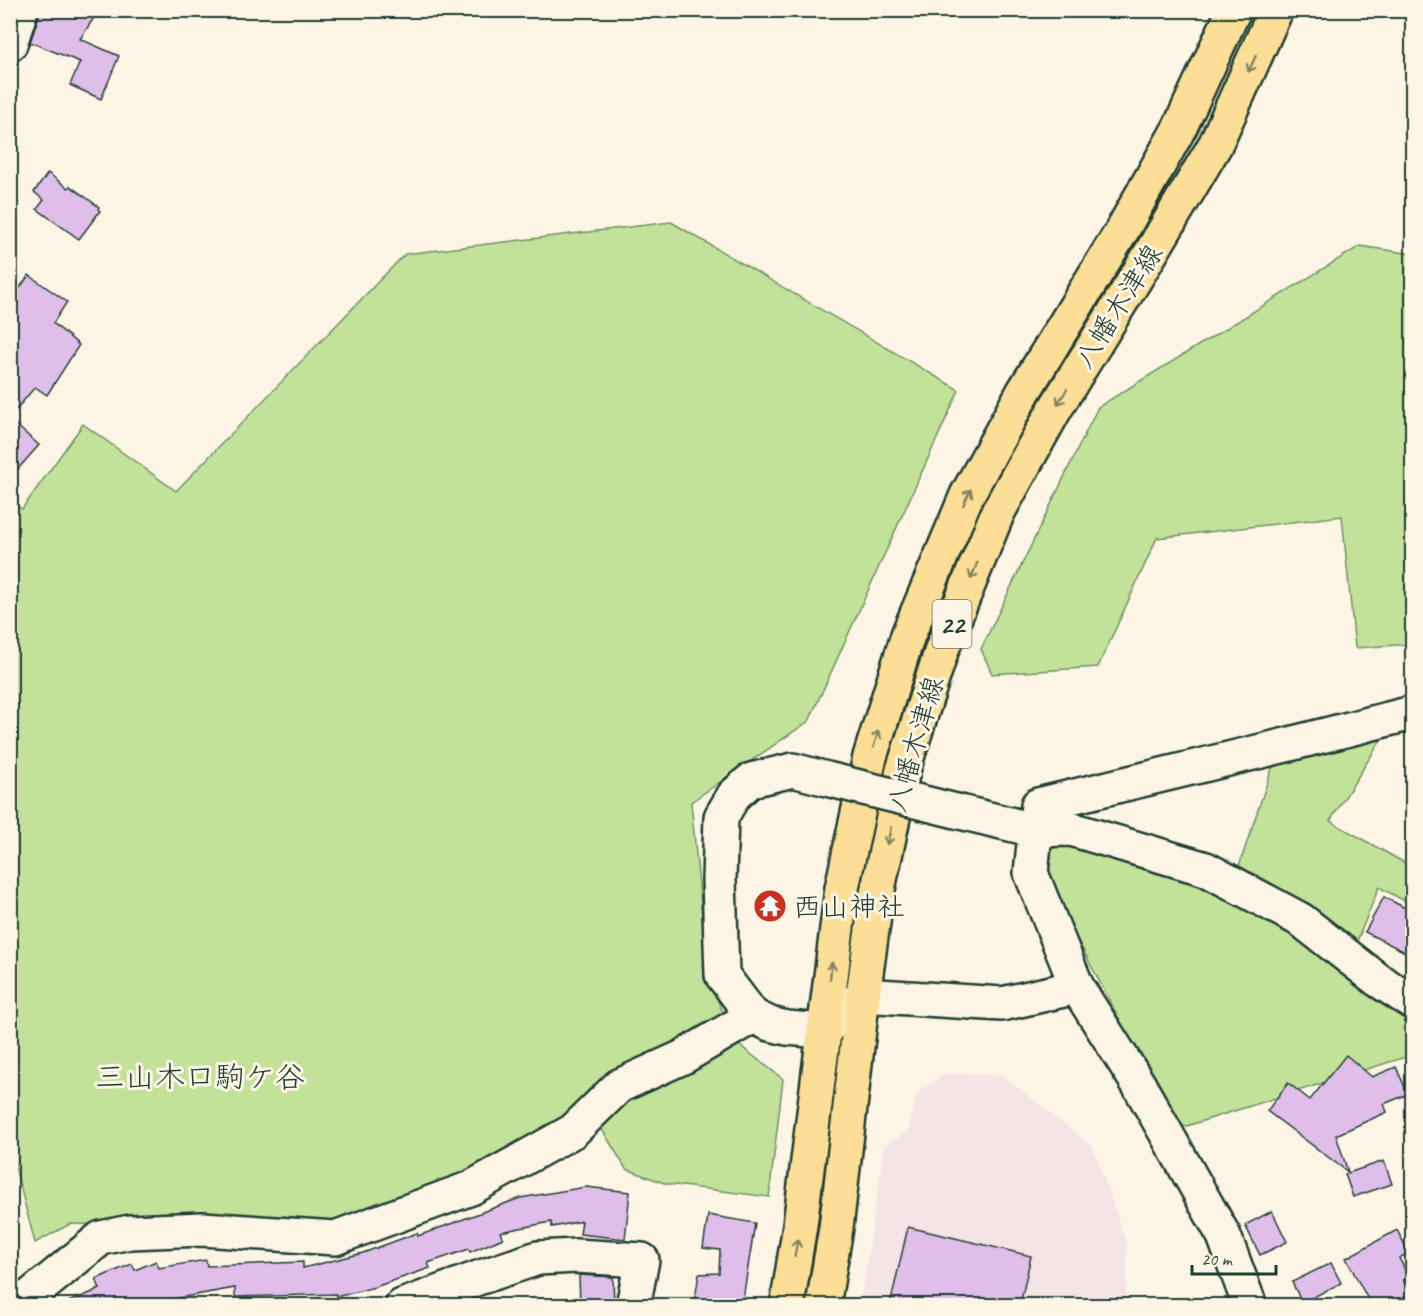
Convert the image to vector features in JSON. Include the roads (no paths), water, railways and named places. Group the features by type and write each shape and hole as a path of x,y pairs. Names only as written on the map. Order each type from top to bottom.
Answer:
{"main road":[{"name":"八幡木津線","path":"787,1305 800,1225 842,888 870,758 908,635 967,495 1024,391 1120,234 1180,127 1234,10"},
{"name":"八幡木津線","path":"824,1305 836,1228 877,894 903,770 942,650 998,512 1055,409 1215,146 1276,10"}],"street":[{"path":"10,44 21,10"},
{"path":"1250,1305 1224,1236 1139,1084 1077,987 1031,873 1038,805 1413,713"},
{"path":"1077,987 1002,1004 863,995 823,1030 787,1028 770,1024 753,1016 722,975 719,879 721,817 734,795 751,780 793,770 1034,830 1071,829 1206,869 1301,920 1378,980 1413,1002"},
{"path":"18,1305 101,1238 130,1232 203,1229 335,1238 471,1188 573,1131 619,1086 684,1057 753,1016"},
{"path":"402,1305 538,1258 576,1256 642,1260 633,1305"}],"place":[{"name":"西山神社","path":"770,906"}],"district":[{"name":"三山木口駒ケ谷","path":"200,1077"}]}
